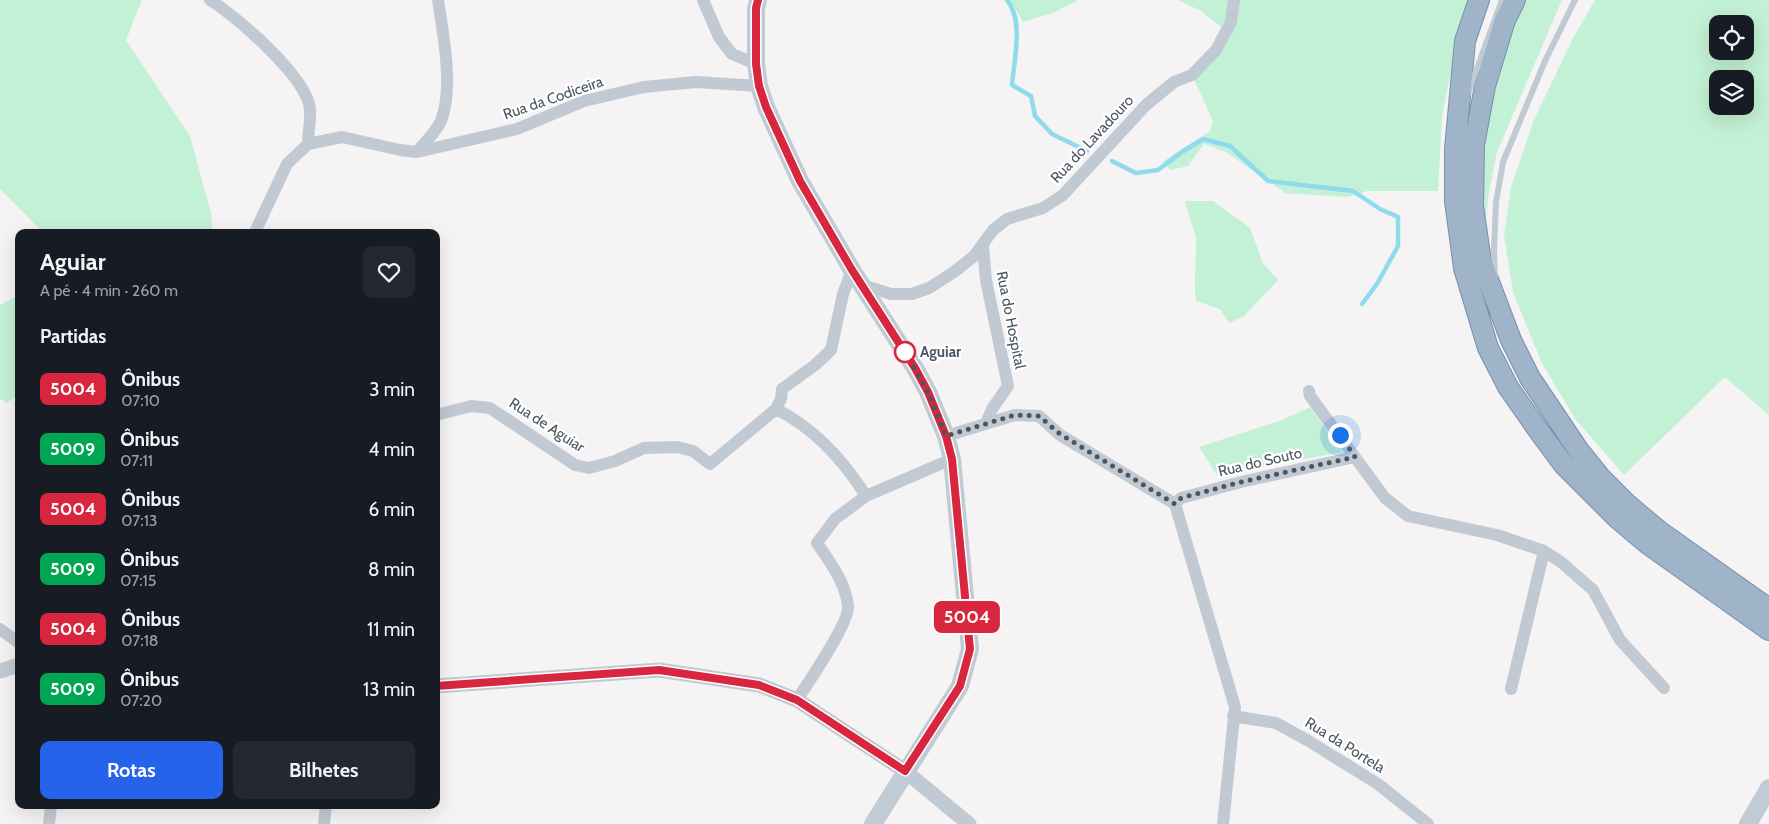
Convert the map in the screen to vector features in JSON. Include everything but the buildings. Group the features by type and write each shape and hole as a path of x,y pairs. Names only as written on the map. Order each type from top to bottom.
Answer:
{"highway":[{"path":"1479,0 1466,41 1455,149 1455,201 1464,268 1488,348 1508,387 1564,465 1616,517 1648,544 1769,630"},
{"path":"1515,0 1505,20 1485,86 1474,145 1473,206 1481,261 1510,340 1530,378 1579,451 1600,477 1659,531 1769,609"}],"main road":[{"path":"758,0 756,8 756,64 759,86 766,107 800,181 852,270 915,368 928,392 946,436 952,459 970,649 960,686 873,824"},
{"path":"1748,824 1769,788"}],"street":[{"path":"210,0 227,11 248,29 276,56 299,85 310,108 308,144"},
{"path":"256,229 286,164 308,144 342,137 417,152 440,122 445,106 446,55 438,0"},
{"path":"703,0 719,38 732,54 756,64"},
{"name":"Rua do Lavadouro","path":"862,285 891,294 912,294 929,288 974,256 993,230 1007,219 1043,208 1063,196 1146,105 1174,82 1192,75 1216,50 1231,22 1234,0"},
{"name":"Rua da Codiceira","path":"417,152 518,129 584,101 644,87 696,82 759,86"},
{"name":"Rua do Hospital","path":"982,246 986,280 1003,370 1008,386 992,409 986,423"},
{"name":"Rua de Aguiar","path":"440,414 471,406 490,408 575,465 589,468 614,461 644,448 677,447 693,451 710,464 776,409 781,400 782,389 815,365 830,350 843,294 852,270"},
{"path":"1309,391 1310,396 1385,498 1408,516 1497,535 1544,551 1561,562 1593,590 1620,640 1664,688"},
{"path":"776,409 787,414 835,453 853,475 866,496"},
{"path":"946,436 1015,415 1039,416 1060,434 1175,504 1235,707 1223,824"},
{"name":"Rua do Souto","path":"1175,504 1181,498 1241,482 1355,457"},
{"path":"797,700 845,622 849,607 843,586 817,543 835,519 866,496 952,459"},
{"path":"1511,689 1544,551"},
{"path":"0,629 15,640"},
{"path":"0,671 15,666"},
{"path":"440,686 659,670 759,685 797,700 905,771 970,824"},
{"name":"Rua da Portela","path":"1233,716 1276,723 1299,735 1378,784 1428,824"},
{"path":"49,824 51,809"},
{"path":"324,824 326,809"}],"lane":[{"path":"1458,122 1502,0"},
{"path":"1497,306 1494,250 1496,202 1504,162 1545,61 1575,0"}],"green space":[{"path":"0,0 142,0 126,40 190,136 211,213 212,229 40,229 0,189"},
{"path":"1010,0 1079,0 1053,13 1023,22"},
{"path":"1178,0 1471,0 1458,37 1442,116 1438,191 1367,191 1348,197 1285,193 1226,152 1204,144 1188,166 1171,170 1162,162 1210,131 1213,121 1192,75 1226,31 1201,11"},
{"path":"1524,0 1562,0 1497,152 1489,192 1484,235 1481,190 1486,116 1502,57"},
{"path":"1595,0 1769,0 1769,415 1725,377 1624,475 1575,419 1541,361 1513,292 1504,236 1511,187 1534,120 1572,40"},
{"path":"1185,201 1213,201 1250,228 1263,263 1278,280 1244,316 1229,323 1220,309 1196,301 1196,239"},
{"path":"15,297 15,397 6,403 0,399 0,305"},
{"path":"1310,407 1342,452 1217,475 1199,447 1282,420"}],"waterway":[{"path":"1007,0 1012,8 1017,29 1012,85 1031,96 1035,116 1052,134 1087,151"},
{"path":"1112,161 1136,173 1158,170 1203,139 1230,146 1268,181 1353,191 1380,209 1398,217 1398,246 1377,284 1362,304"}],"bus line":[{"name":"5004","path":"440,686 659,670 759,685 797,700 905,771 960,686 970,649 952,459 946,436 922,380 818,213 800,181 766,107 759,86 756,64 756,8 758,0"}],"place":[{"name":"Aguiar","path":"905,352"}],"route":[{"path":"905,352 928,392 946,436 990,421 1015,415 1039,416 1060,434 1175,504 1181,498 1241,482 1355,457 1340,435"}]}
